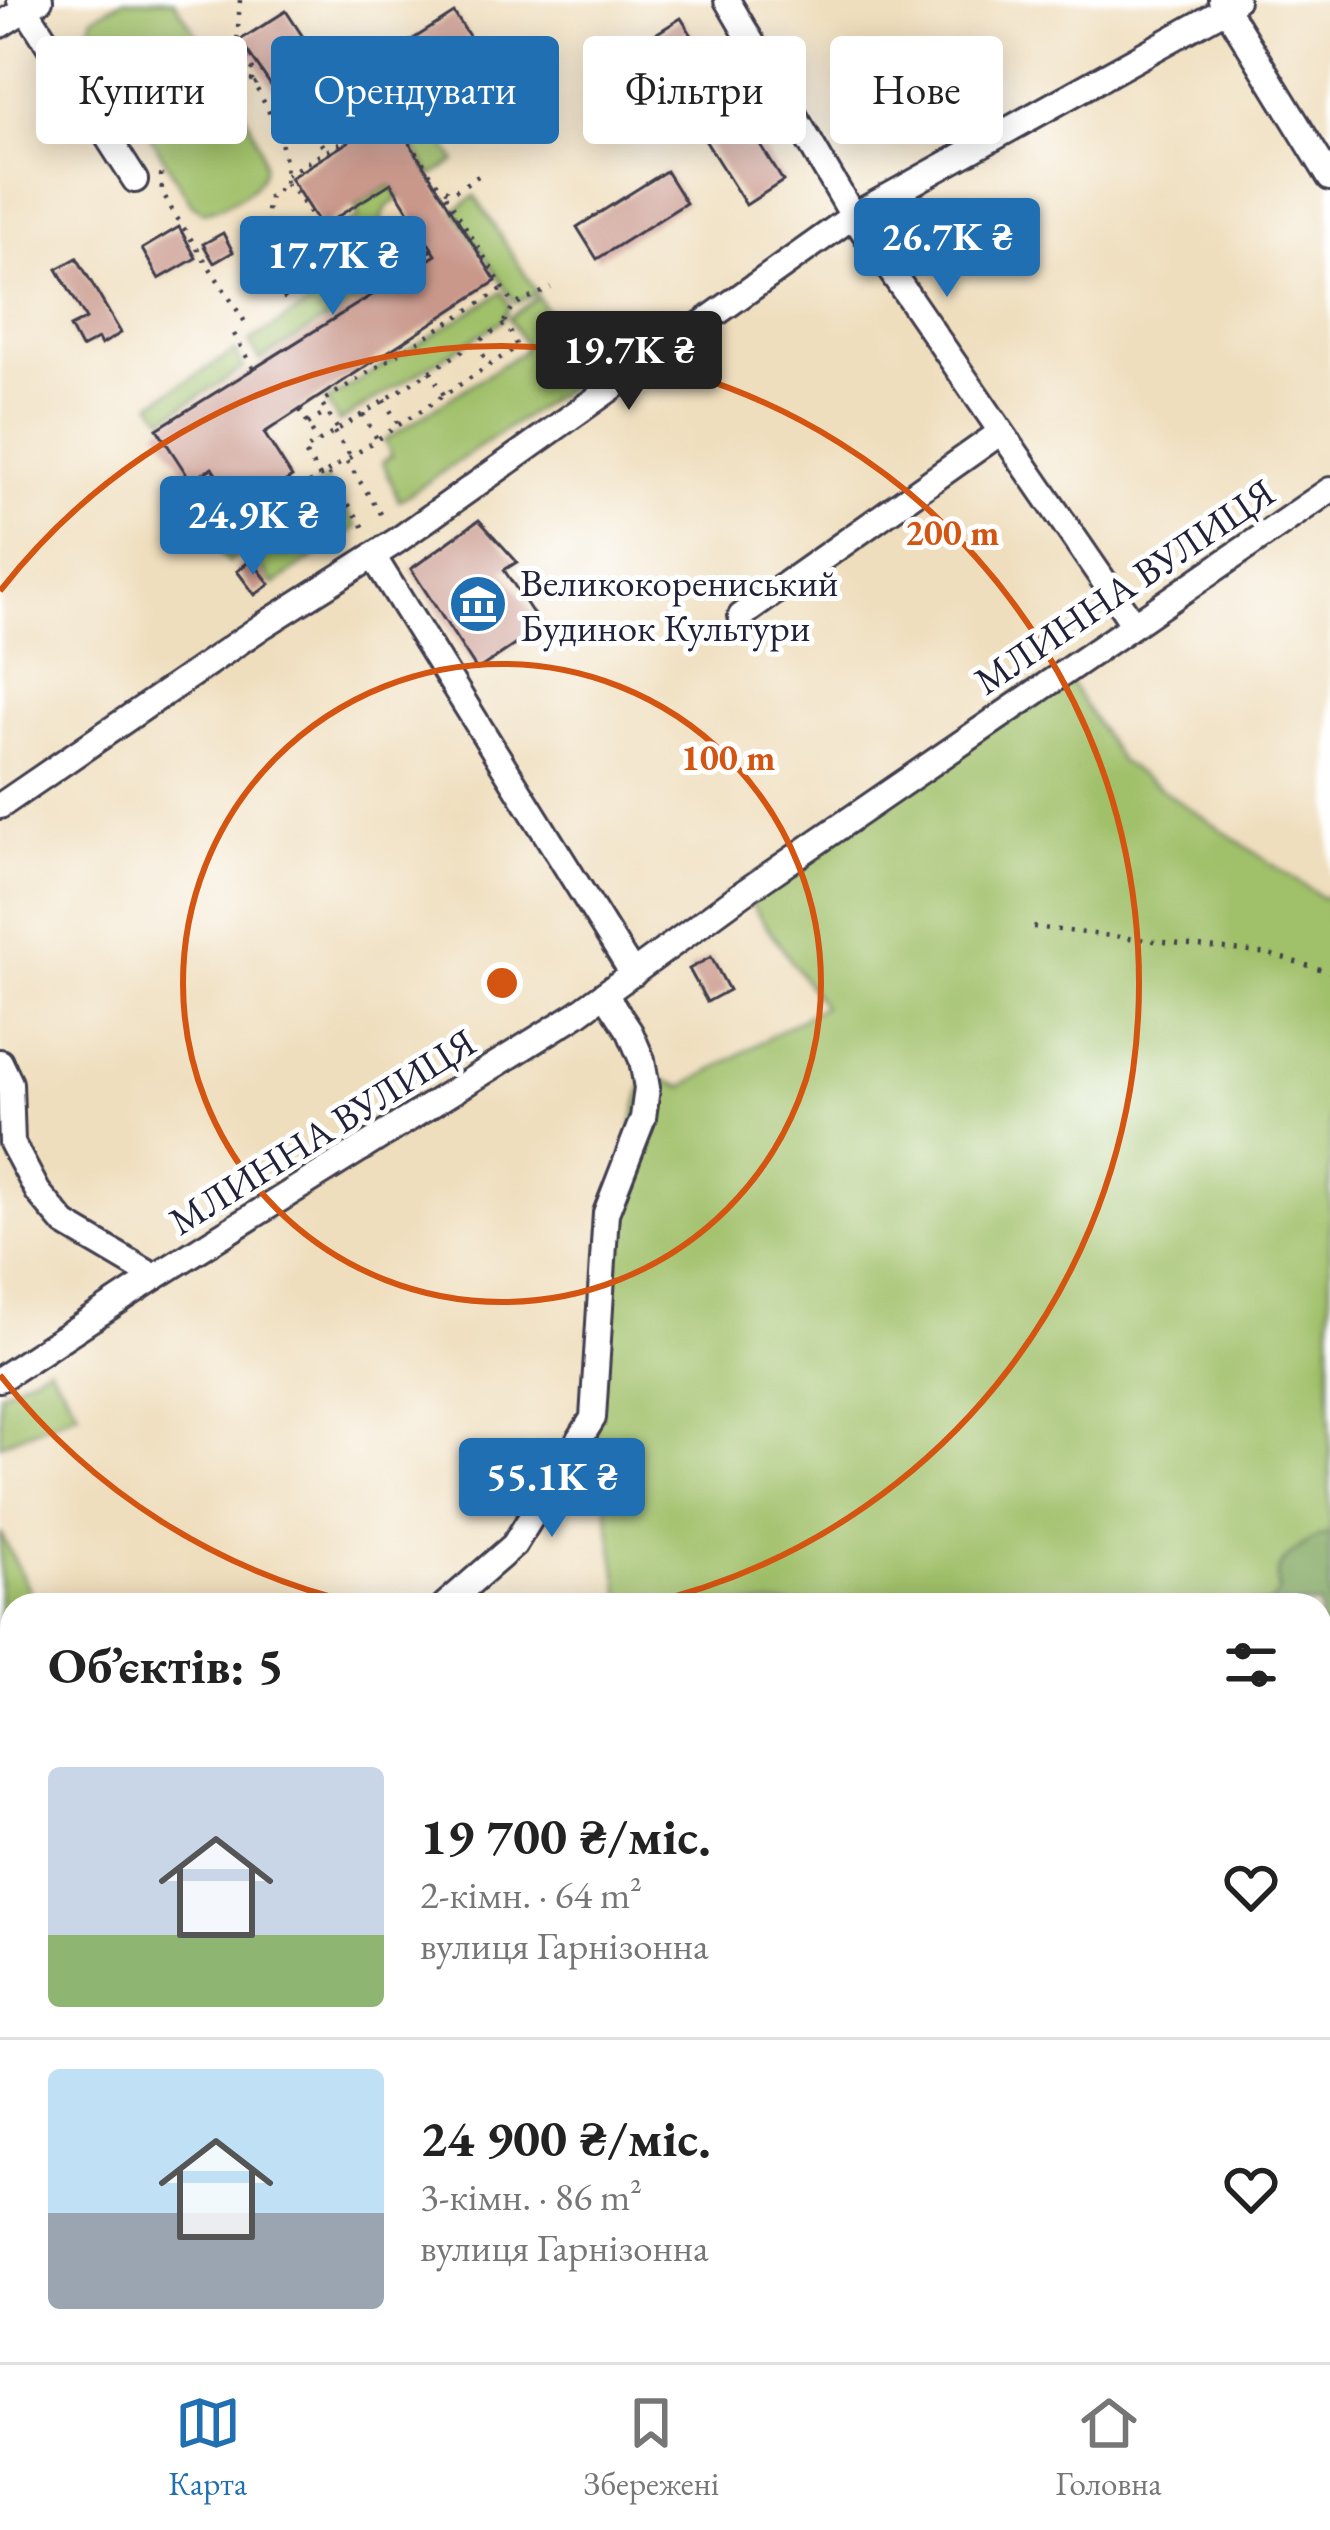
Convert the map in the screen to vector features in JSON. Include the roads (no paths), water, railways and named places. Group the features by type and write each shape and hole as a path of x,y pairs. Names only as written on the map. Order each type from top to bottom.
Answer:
{"street":[{"path":"727,0 853,216 1132,622"},
{"path":"0,25 29,3 135,180"},
{"path":"0,806 384,549 853,216 1228,3 1330,178"},
{"path":"741,616 1001,432"},
{"name":"МЛИННА ВУЛИЦЯ","path":"0,1379 605,994 743,892 1330,490"},
{"path":"384,549 634,974"},
{"path":"459,1593 514,1545 593,1418 606,1213 646,1102 642,1060 605,994"},
{"path":"0,1062 10,1083 12,1143 38,1192 65,1224 155,1277"}],"place":[{"name":"Великокорениський Будинок Культури","path":"478,604"}]}
